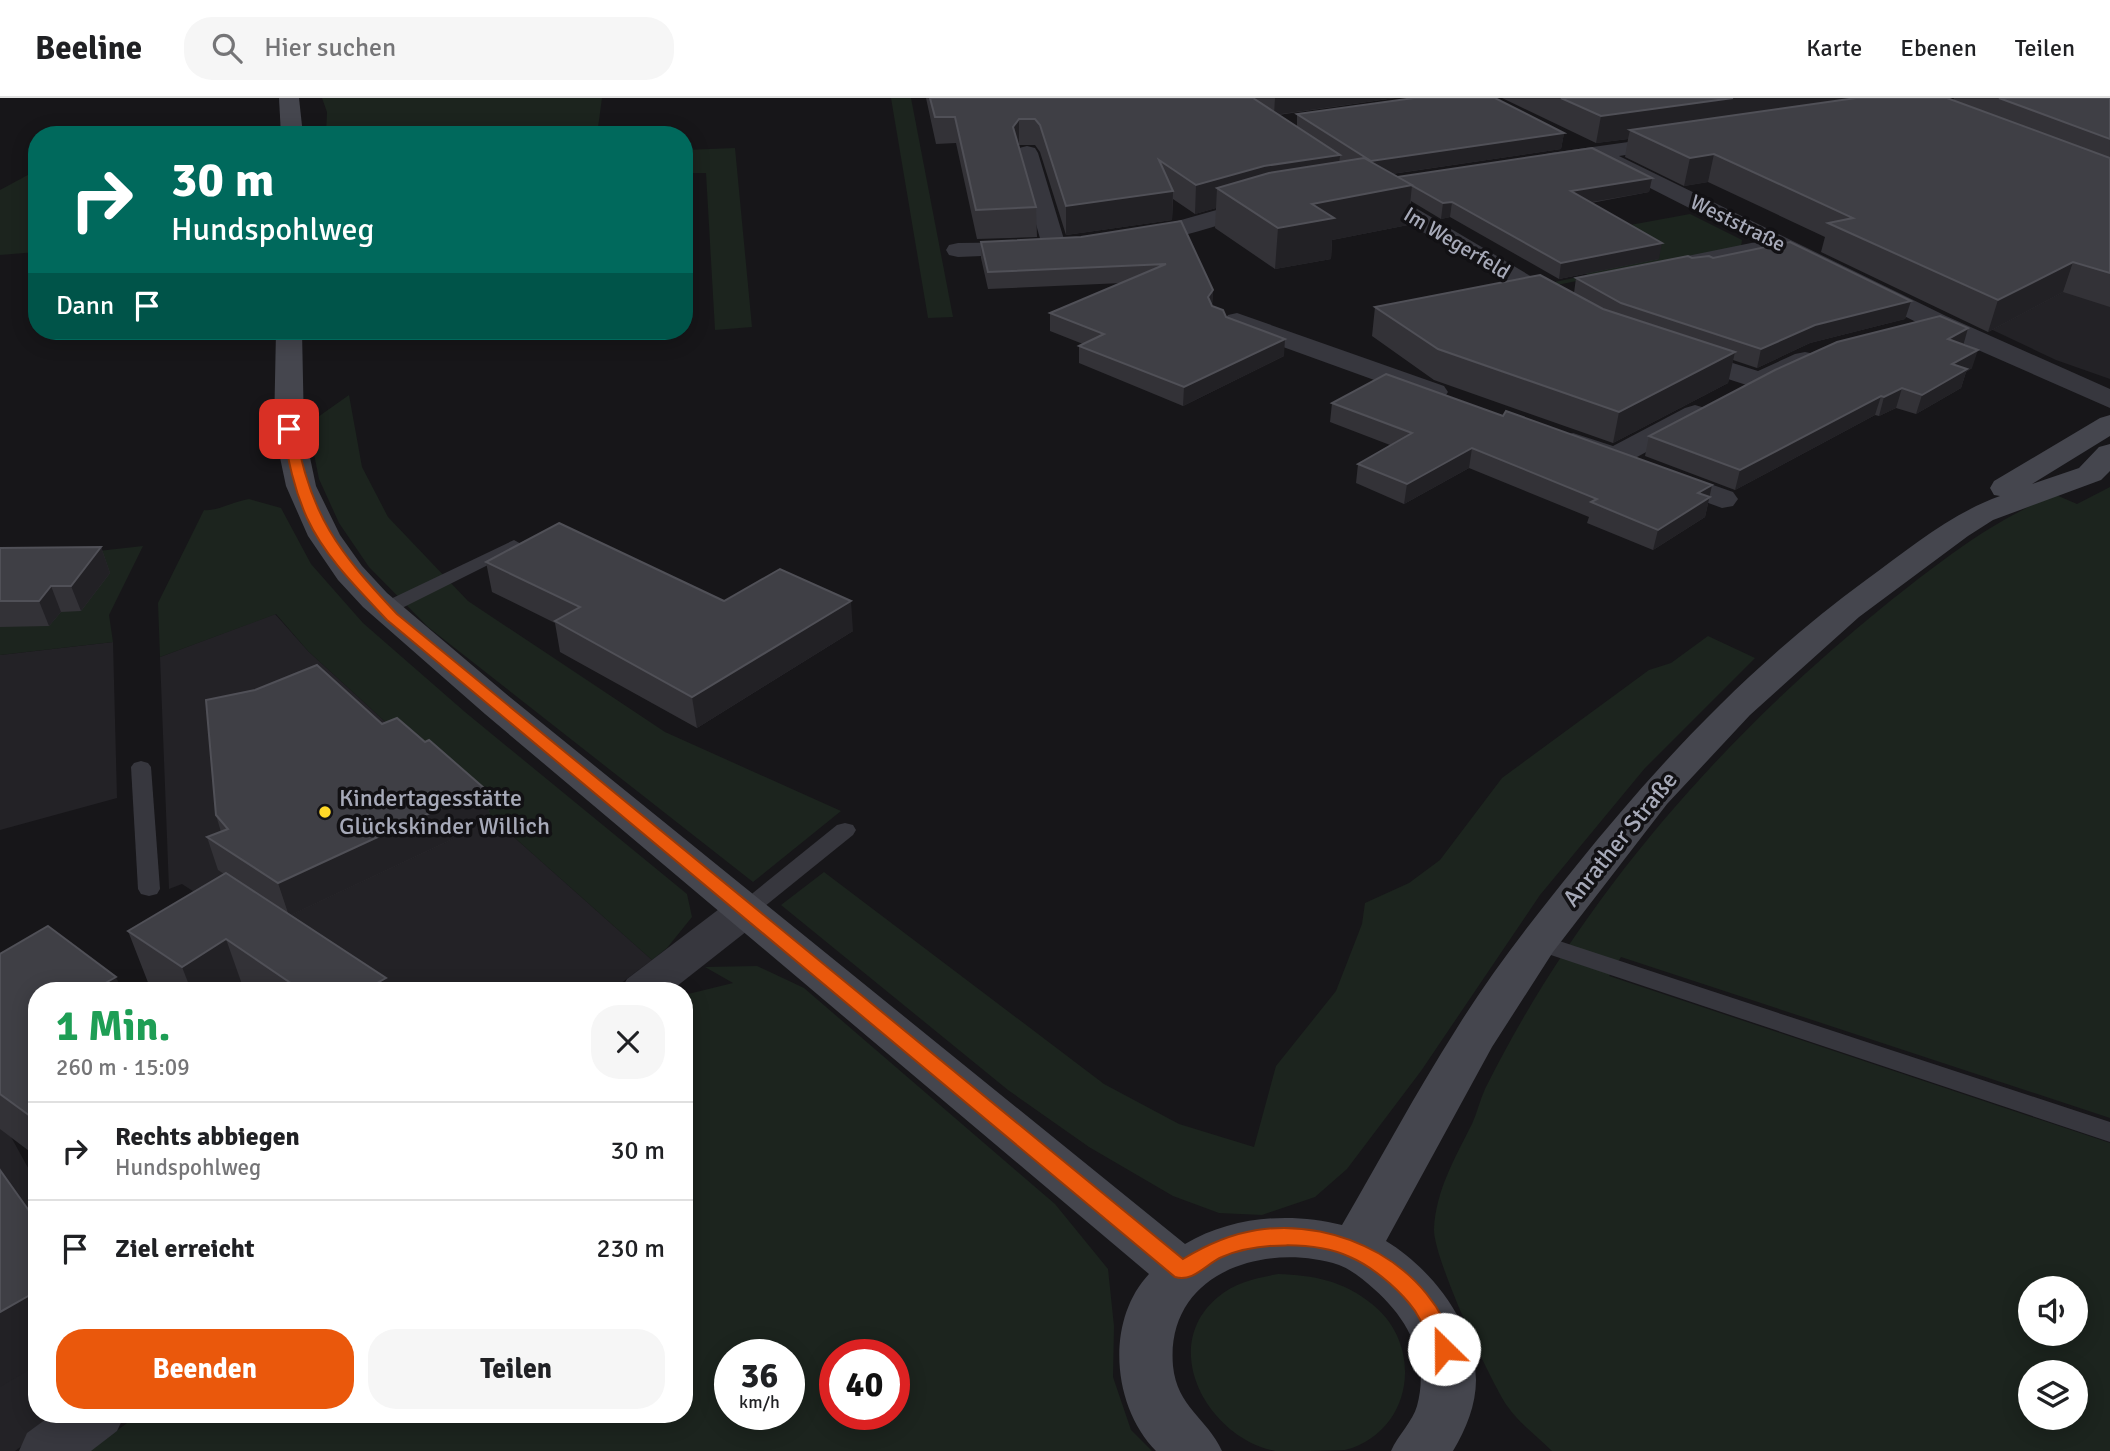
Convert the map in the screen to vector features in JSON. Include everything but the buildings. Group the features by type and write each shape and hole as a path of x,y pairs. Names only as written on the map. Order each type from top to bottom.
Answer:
{"street":[{"path":"289,98 291,126"},
{"name":"Weststraße","path":"1560,136 1937,322 2110,399"},
{"path":"1527,163 1701,137"},
{"path":"1027,153 1054,246"},
{"name":"Im Wegerfeld","path":"1341,182 1365,187 1584,318"},
{"path":"1365,187 1392,183"},
{"path":"1109,240 1177,229 1263,204 1289,200"},
{"path":"958,250 1082,244"},
{"path":"1633,274 1781,244"},
{"path":"1540,293 1580,285"},
{"path":"1222,316 1458,401"},
{"path":"1899,332 1937,322"},
{"path":"289,340 289,429 301,486 314,519 337,555 385,610 1182,1271"},
{"path":"1658,347 1759,380"},
{"path":"1615,457 1759,380 1821,352"},
{"name":"Anrather Straße","path":"1982,513 1999,492 2110,424"},
{"path":"1549,434 1722,499"},
{"name":"Anrather Straße","path":"1355,1249 1474,1039 1538,943 1653,796 1737,706 1847,610 1906,564 1982,513 2090,474 2110,453"},
{"path":"653,982 746,909"},
{"path":"1194,1451 1167,1424 1148,1384 1144,1342 1155,1304 1182,1271 1215,1250 1258,1238 1303,1237 1355,1249 1387,1269 1417,1297 1439,1330 1449,1368 1446,1405 1432,1447"},
{"path":"47,1451 85,1423"}],"lane":[{"path":"385,610 514,545"},
{"path":"141,767 149,889"},
{"path":"746,909 845,830"},
{"path":"1538,943 2110,1132"}],"shaded area":[{"path":"322,98 602,98 598,126 326,126 327,112"},
{"path":"891,98 911,98 953,317 928,318"},
{"path":"735,148 752,327 715,330 706,173 693,173 693,150"},
{"path":"28,175 28,253 0,255 0,190"},
{"path":"1690,214 1742,240 1741,247 1562,284 1545,284 1588,275 1532,243"},
{"path":"2110,272 2110,379 2056,360 1929,300"},
{"path":"349,395 362,467 388,517 468,601 665,732 841,811 753,882 428,627 369,567 339,523 319,479 308,424"},
{"path":"2110,487 2110,1118 1621,957 1609,976 2110,1143 2110,1451 1552,1451 1518,1419 1500,1393 1476,1347 1436,1244 1434,1229 1438,1201 1485,1089 1522,1019 1564,952 1659,826 1711,767 1824,657 1924,574 1988,530 2056,495 2077,504"},
{"path":"249,499 281,508 311,564 363,623 465,712 687,894 692,917 667,948 652,960 308,651 276,614 160,657 158,603 204,510"},
{"path":"143,546 109,615 113,642 0,655 0,562"},
{"name":"Kindertagesstätte Glückskinder Willich","path":"275,614 308,651 652,960 623,982 362,982 274,944 182,884 169,889 160,657"},
{"path":"1708,636 1755,658 1645,768 1540,895 1421,1071 1347,1169 1315,1197 1262,1215 1219,1213 1173,1196 1089,1147 1008,1090 781,905 824,872 1104,1084 1179,1124 1254,1147 1276,1066 1336,991 1362,924 1365,903 1409,883 1440,860 1502,778 1649,670 1671,663"},
{"path":"113,642 117,798 0,830 0,655"},
{"path":"757,966 804,988 1055,1204 1108,1269 1114,1326 1113,1377 1131,1430 1152,1451 90,1451 127,1423 693,1423 693,993 733,983 705,967"},
{"path":"0,1117 28,1168 28,1423 53,1423 15,1451 0,1451"},
{"path":"1278,1274 1328,1281 1361,1296 1389,1322 1400,1342 1405,1364 1404,1386 1397,1407 1385,1426 1368,1440 1345,1450 1275,1451 1251,1443 1230,1429 1212,1410 1199,1388 1192,1365 1192,1341 1200,1318 1218,1297 1239,1284"}],"place":[{"name":"Kindertagesstätte Glückskinder Willich","path":"325,812"}],"route":[{"path":"289,429 296,470 314,519 350,572 392,617 1182,1271 1215,1250 1258,1238 1303,1237 1355,1249 1387,1269 1417,1297 1439,1330 1444,1349"}]}
